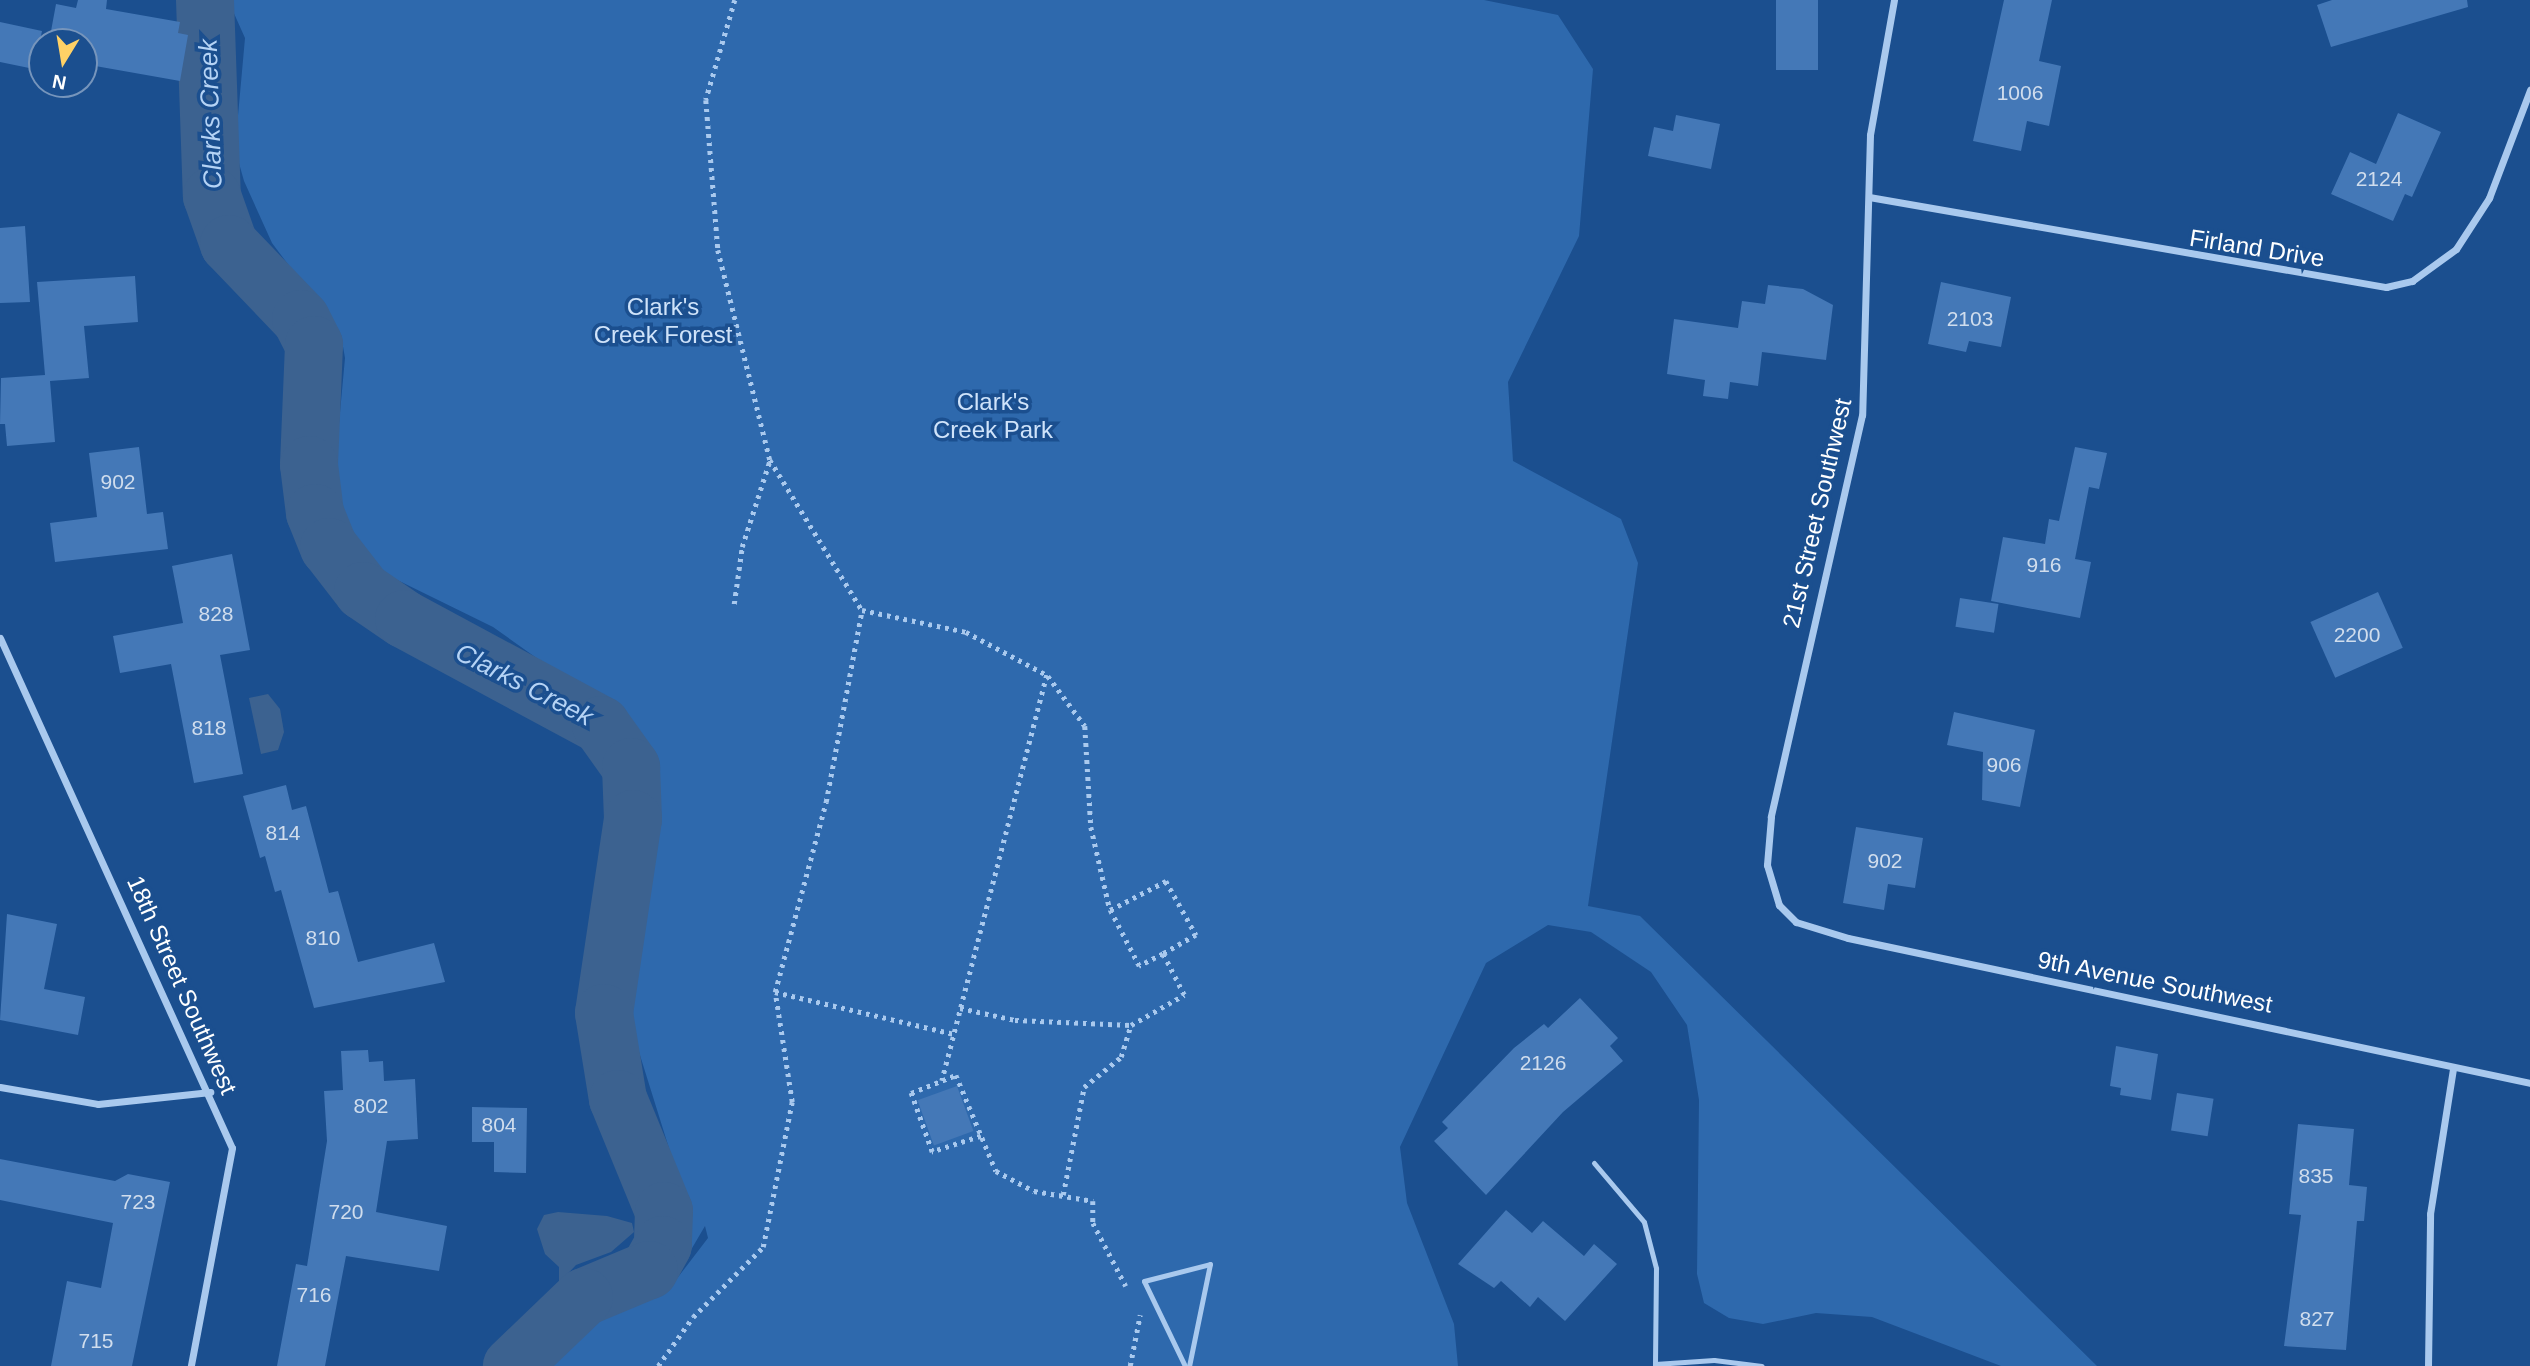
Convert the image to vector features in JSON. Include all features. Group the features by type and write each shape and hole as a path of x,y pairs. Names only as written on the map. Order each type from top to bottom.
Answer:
{"street":[{"name":"21st Street Southwest","path":"1779,905 1767,864 1770,817 1866,388 1870,135 1894,0"},
{"name":"Firland Drive","path":"1869,197 2386,287 2412,281 2456,249 2489,198 2530,90"},
{"name":"18th Street Southwest","path":"0,638 210,1092 232,1148 191,1366"},
{"name":"9th Avenue Southwest","path":"1779,905 1796,922 1848,938 2530,1083"},
{"path":"2428,1366 2430,1214 2452,1068"},
{"path":"0,1087 98,1104 210,1092"}],"lane":[{"path":"1594,1163 1644,1222 1656,1268 1655,1365 1714,1360 1762,1366"},
{"path":"1210,1264 1187,1366 1144,1280 1210,1264"}],"path":[{"path":"658,1366 693,1317 763,1247 792,1102 775,992 826,802 862,610 770,460 718,250 706,143 714,57 735,0"},
{"path":"734,604 742,547 770,460"},
{"path":"862,610 966,632 1047,675 1085,726 1091,827 1110,911 1139,966 1196,935 1166,881 1110,911"},
{"path":"942,1081 1047,675"},
{"path":"960,1008 1014,1020 1131,1025 1184,995 1163,954"},
{"path":"775,992 954,1034"},
{"path":"1063,1195 1084,1087 1121,1057 1131,1025"},
{"path":"981,1136 932,1152 911,1093 956,1075 1002,1178 1093,1201 1093,1223 1129,1290"},
{"path":"1130,1366 1141,1310 1135,1300"}],"green space":[{"name":"Clark's Creek Park","path":"228,0 1484,0 1558,15 1593,69 1579,236 1508,382 1513,461 1621,519 1638,563 1588,906 1640,916 2097,1366 2001,1366 1872,1317 1816,1313 1763,1324 1729,1318 1704,1303 1697,1274 1699,1100 1687,1025 1651,972 1591,932 1548,925 1486,963 1400,1147 1407,1203 1454,1324 1458,1366 530,1366 586,1311 662,1281 685,1249 678,1177 624,1004 651,803 644,758 618,717 600,703 493,627 383,573 356,549 340,513 335,467 345,358 341,335 272,243 244,181 235,149 245,38","holes":["705,1226 708,1238 672,1285"]}],"shaded area":[{"path":"268,694 280,709 284,732 278,750 261,754 249,698"},
{"path":"558,1212 607,1216 632,1223 634,1232 611,1252 576,1265 559,1283 559,1267 545,1254 537,1229 544,1215"}],"building":[{"path":"78,0 107,0 106,9 180,22 178,33 188,35 180,81 98,66 98,28 52,28 56,4 76,8"},
{"path":"1776,0 1818,0 1818,70 1776,70"},
{"path":"2004,0 2052,0 2039,61 2061,66 2049,126 2027,121 2021,151 1973,141"},
{"path":"2332,0 2467,0 2468,7 2331,47 2317,5"},
{"path":"0,22 28,28 28,68 0,62"},
{"path":"2398,113 2441,132 2412,197 2405,194 2393,221 2331,194 2350,152 2376,164"},
{"path":"1676,115 1720,124 1711,169 1648,156 1654,127 1673,131"},
{"path":"25,226 30,302 0,303 0,228"},
{"path":"135,276 138,322 84,326 89,378 50,381 55,442 7,446 5,424 0,424 1,378 45,375 37,282"},
{"path":"1941,282 2011,297 2001,347 1969,341 1966,352 1928,344"},
{"path":"1768,285 1803,289 1833,305 1826,360 1762,352 1758,386 1730,382 1728,399 1703,396 1705,380 1667,374 1674,319 1738,328 1742,301 1765,304"},
{"path":"139,447 147,514 163,512 168,549 55,562 50,523 97,517 89,453"},
{"path":"2075,447 2107,453 2099,489 2089,487 2075,559 2091,562 2080,618 1991,601 2003,537 2045,544 2049,519 2059,521"},
{"path":"232,554 250,650 220,655 243,774 194,783 171,664 120,673 113,636 183,623 172,566"},
{"path":"2378,592 2403,648 2335,678 2310,622"},
{"path":"1960,598 1999,604 1994,633 1955,627"},
{"path":"1954,712 2035,730 2020,807 1982,800 1983,752 1947,745"},
{"path":"286,785 292,810 306,806 329,893 338,891 358,962 434,943 445,982 314,1008 281,890 275,892 265,856 260,858 243,796"},
{"path":"1856,827 1923,838 1915,888 1888,884 1884,910 1843,903"},
{"path":"7,914 57,924 44,989 85,997 78,1035 0,1020"},
{"path":"1580,998 1618,1038 1610,1046 1623,1061 1563,1112 1486,1195 1434,1141 1448,1128 1442,1122 1514,1048 1544,1024 1548,1028"},
{"path":"2116,1046 2158,1054 2151,1100 2120,1095 2121,1088 2110,1086"},
{"path":"368,1050 369,1062 383,1061 384,1081 415,1079 418,1139 387,1141 376,1212 447,1226 439,1271 346,1256 325,1366 277,1366 296,1264 307,1266 327,1141 324,1091 343,1090 341,1051"},
{"path":"957,1086 973,1131 934,1145 918,1100"},
{"path":"2177,1093 2214,1099 2208,1136 2171,1131"},
{"path":"472,1107 527,1108 526,1173 494,1172 494,1142 472,1142"},
{"path":"2298,1124 2354,1129 2349,1185 2367,1187 2364,1221 2357,1221 2346,1350 2284,1346 2301,1215 2289,1214"},
{"path":"0,1159 115,1181 128,1174 170,1182 132,1366 51,1366 67,1281 101,1288 113,1223 0,1200"},
{"path":"1506,1210 1532,1233 1543,1221 1584,1256 1594,1244 1617,1264 1565,1321 1538,1297 1530,1307 1501,1281 1494,1288 1458,1264"}],"waterway":[{"name":"Clarks Creek","path":"205,0 212,196 229,244 301,319 314,345 309,465 315,513 329,547 363,591 404,619 601,725 631,767 633,819 604,1013 618,1099 664,1211 663,1245 649,1270 584,1297 512,1366"}],"park label":[{"name":"Clark's Creek Forest","path":"663,321"}]}
